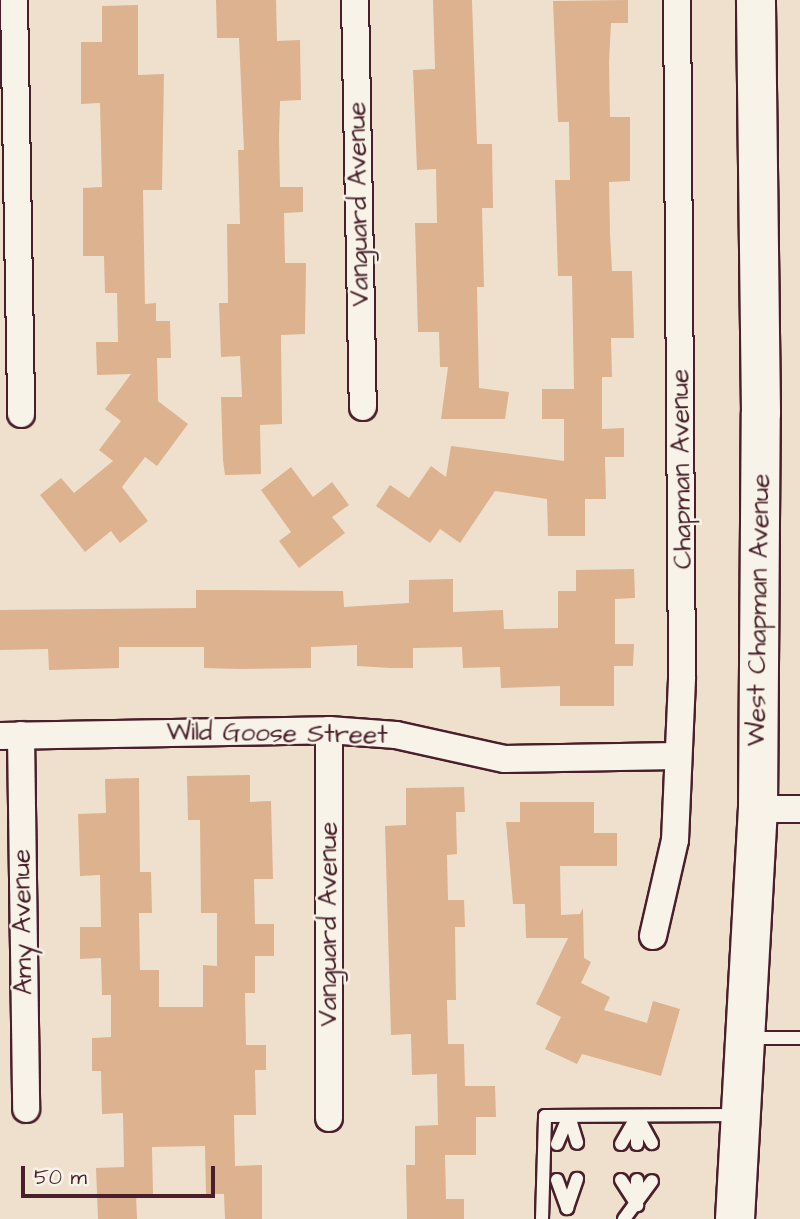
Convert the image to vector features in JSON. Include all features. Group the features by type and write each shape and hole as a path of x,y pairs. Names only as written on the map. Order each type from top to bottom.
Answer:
{"main road":[{"name":"West Chapman Avenue","path":"735,1219 758,808 761,413 756,0"}],"street":[{"path":"14,0 21,414"},
{"name":"Vanguard Avenue","path":"355,0 363,407"},
{"name":"Chapman Avenue","path":"653,936 675,840 684,565 677,0"},
{"name":"Vanguard Avenue","path":"329,730 329,1118"},
{"name":"Wild Goose Street","path":"10,736 329,730 396,735 504,759 677,756"},
{"name":"Amy Avenue","path":"10,736 26,1109"},
{"path":"758,808 800,809"}],"lane":[{"path":"745,1038 800,1038"},
{"path":"567,1208 542,1213 545,1116 740,1115"},
{"path":"569,1116 577,1143"},
{"path":"557,1144 569,1116"},
{"path":"637,1116 652,1143"},
{"path":"621,1144 637,1116"},
{"path":"637,1116 637,1144"},
{"path":"567,1208 577,1179"},
{"path":"557,1180 567,1208"},
{"path":"621,1180 637,1205"},
{"path":"637,1180 637,1205"},
{"path":"624,1219 637,1205 652,1181"}],"building":[{"path":"216,0 276,0 277,41 300,40 301,100 280,101 279,138 280,187 303,187 303,212 284,213 285,263 306,263 305,334 281,335 282,424 260,425 261,474 225,475 223,460 221,397 242,397 240,356 221,357 219,303 228,303 227,224 240,224 238,150 244,150 239,38 217,38"},
{"path":"433,0 472,0 477,144 492,144 493,208 482,208 484,287 477,287 479,388 509,392 505,419 441,419 448,367 440,367 439,332 418,332 415,223 437,223 436,169 417,170 413,70 435,69"},
{"path":"628,0 628,23 611,23 609,62 610,117 630,117 630,181 609,182 612,271 632,271 634,338 611,338 612,377 602,377 602,429 624,428 624,457 605,457 606,499 585,499 585,536 548,536 547,499 495,491 460,543 440,529 430,543 376,506 390,485 409,498 431,466 446,477 451,446 564,461 564,419 542,419 542,389 574,389 572,276 558,276 555,180 570,180 569,122 558,122 553,1"},
{"path":"138,5 138,75 164,74 162,190 143,190 145,304 156,303 156,321 170,321 171,358 157,358 158,401 188,424 157,466 145,457 122,487 148,521 120,543 111,531 85,552 40,495 61,478 74,493 113,461 99,450 121,421 105,409 131,374 97,375 96,342 118,342 117,293 105,293 104,256 83,256 83,188 102,187 100,103 81,104 81,42 102,42 102,6"},
{"path":"291,467 313,497 332,482 349,505 332,517 345,533 299,568 279,541 291,532 261,490"},
{"path":"634,569 635,598 615,599 615,644 634,644 633,666 614,666 614,706 560,706 560,686 501,688 500,667 463,668 462,647 413,648 413,668 357,666 357,645 311,647 311,668 240,669 204,668 204,647 119,647 119,668 49,670 48,649 0,650 0,610 196,608 196,590 343,591 344,607 409,603 409,580 453,579 453,612 503,610 504,629 558,628 558,591 576,591 576,570"},
{"path":"250,775 250,802 271,801 273,879 254,879 255,924 274,924 274,956 255,956 255,993 245,993 246,1045 266,1045 266,1070 255,1070 256,1115 234,1115 235,1166 262,1165 262,1219 225,1219 224,1194 206,1194 205,1146 152,1147 153,1194 136,1194 137,1219 98,1219 96,1168 124,1167 123,1113 102,1114 101,1071 92,1071 92,1038 111,1037 111,995 102,995 101,958 80,959 80,927 101,927 100,875 80,876 78,814 106,813 105,779 139,778 140,872 151,872 152,913 139,913 140,970 159,970 159,1007 203,1007 203,965 217,966 217,913 201,913 200,820 188,820 187,776"},
{"path":"464,787 465,812 456,812 457,854 447,855 448,900 464,900 465,927 455,927 456,1000 447,1000 448,1044 464,1044 465,1086 495,1086 496,1117 476,1117 476,1155 445,1155 446,1199 464,1199 464,1219 407,1219 406,1165 415,1165 415,1126 438,1125 437,1074 412,1075 411,1034 391,1035 385,826 406,825 406,788"},
{"path":"520,802 594,802 594,833 617,833 617,866 560,866 561,915 580,914 583,908 584,958 591,962 581,983 610,997 604,1010 647,1023 653,1001 680,1009 661,1076 582,1054 577,1064 545,1049 561,1017 536,1004 568,938 526,938 525,904 513,904 506,822 520,822"}]}
